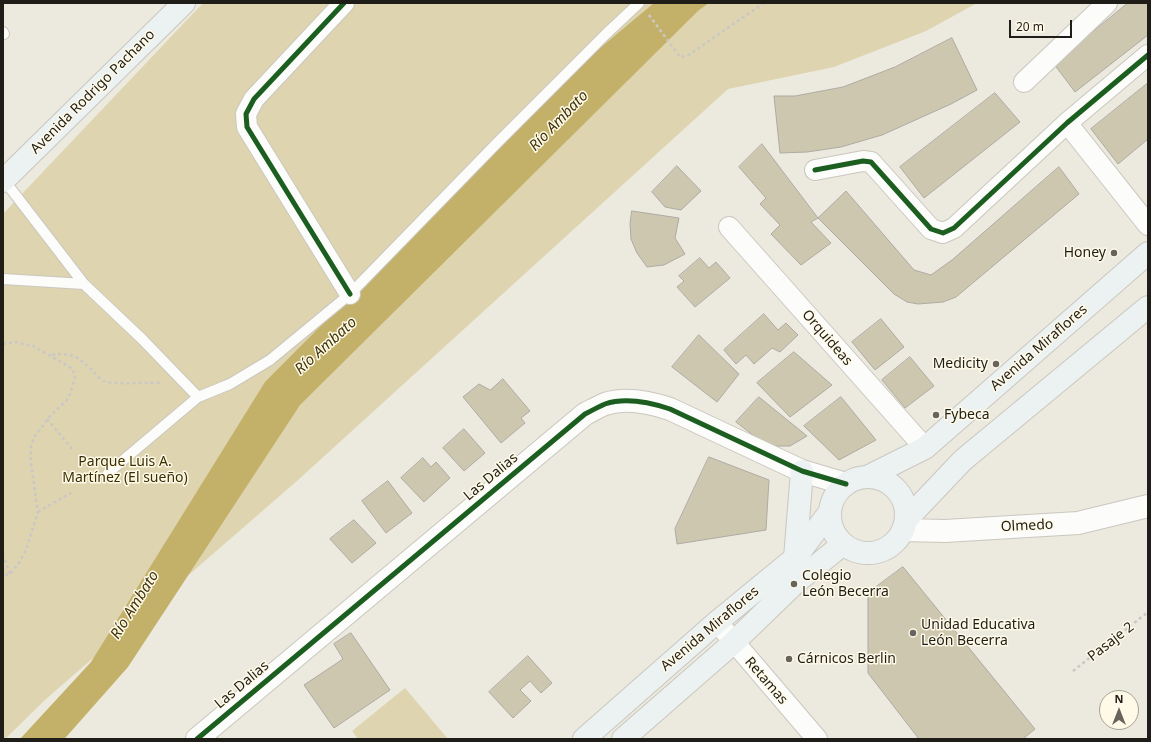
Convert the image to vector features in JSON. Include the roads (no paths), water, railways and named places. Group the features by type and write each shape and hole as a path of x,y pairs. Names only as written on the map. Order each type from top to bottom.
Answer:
{"main road":[{"name":"Avenida Rodrigo Pachano","path":"3,181 184,3"},
{"name":"Avenida Miraflores","path":"867,477 925,448 1148,253"},
{"path":"905,524 902,497 896,488 877,478 867,477 856,479 846,484 838,492 832,502 830,513 831,525 843,544 853,550 865,553 877,553 888,548 897,540 905,524 963,460 1148,307"},
{"path":"795,558 802,471"},
{"name":"Avenida Miraflores","path":"584,739 717,622 795,558 830,513"},
{"name":"Avenida Miraflores","path":"623,739 733,643 794,584 843,544"}],"street":[{"path":"344,3 254,99 246,114 247,127 350,294"},
{"path":"1024,82 1107,3"},
{"path":"815,170 863,161 871,162 931,229 943,232 954,228 1067,123 1148,55"},
{"path":"1067,123 1148,226"},
{"name":"Orquideas","path":"729,227 925,448"},
{"name":"Las Dalias","path":"197,739 585,414 604,404 620,401 647,402 670,409 802,471 846,484"},
{"name":"Olmedo","path":"905,524 945,531 1078,523 1148,506"},
{"name":"Retamas","path":"717,622 733,643 817,739"},
{"path":"625,702 643,722"}],"lane":[{"path":"108,472 198,397 230,384 270,360 350,294 606,34 641,5"},
{"path":"3,181 84,284 142,339 198,397"},
{"path":"3,279 84,284"}],"water":[{"name":"Río Ambato","path":"654,3 709,3 699,10 300,405 128,667 67,736 64,739 20,739 91,662 265,382 581,64"}],"place":[{"name":"Honey","path":"1114,253"},
{"name":"Medicity","path":"996,364"},
{"name":"Fybeca","path":"936,415"},
{"name":"Colegio León Becerra","path":"794,584"},
{"name":"Unidad Educativa León Becerra","path":"913,633"},
{"name":"Cárnicos Berlin","path":"789,659"}],"park label":[{"name":"Parque Luis A. Martínez (El sueño)","path":"125,470"}]}
